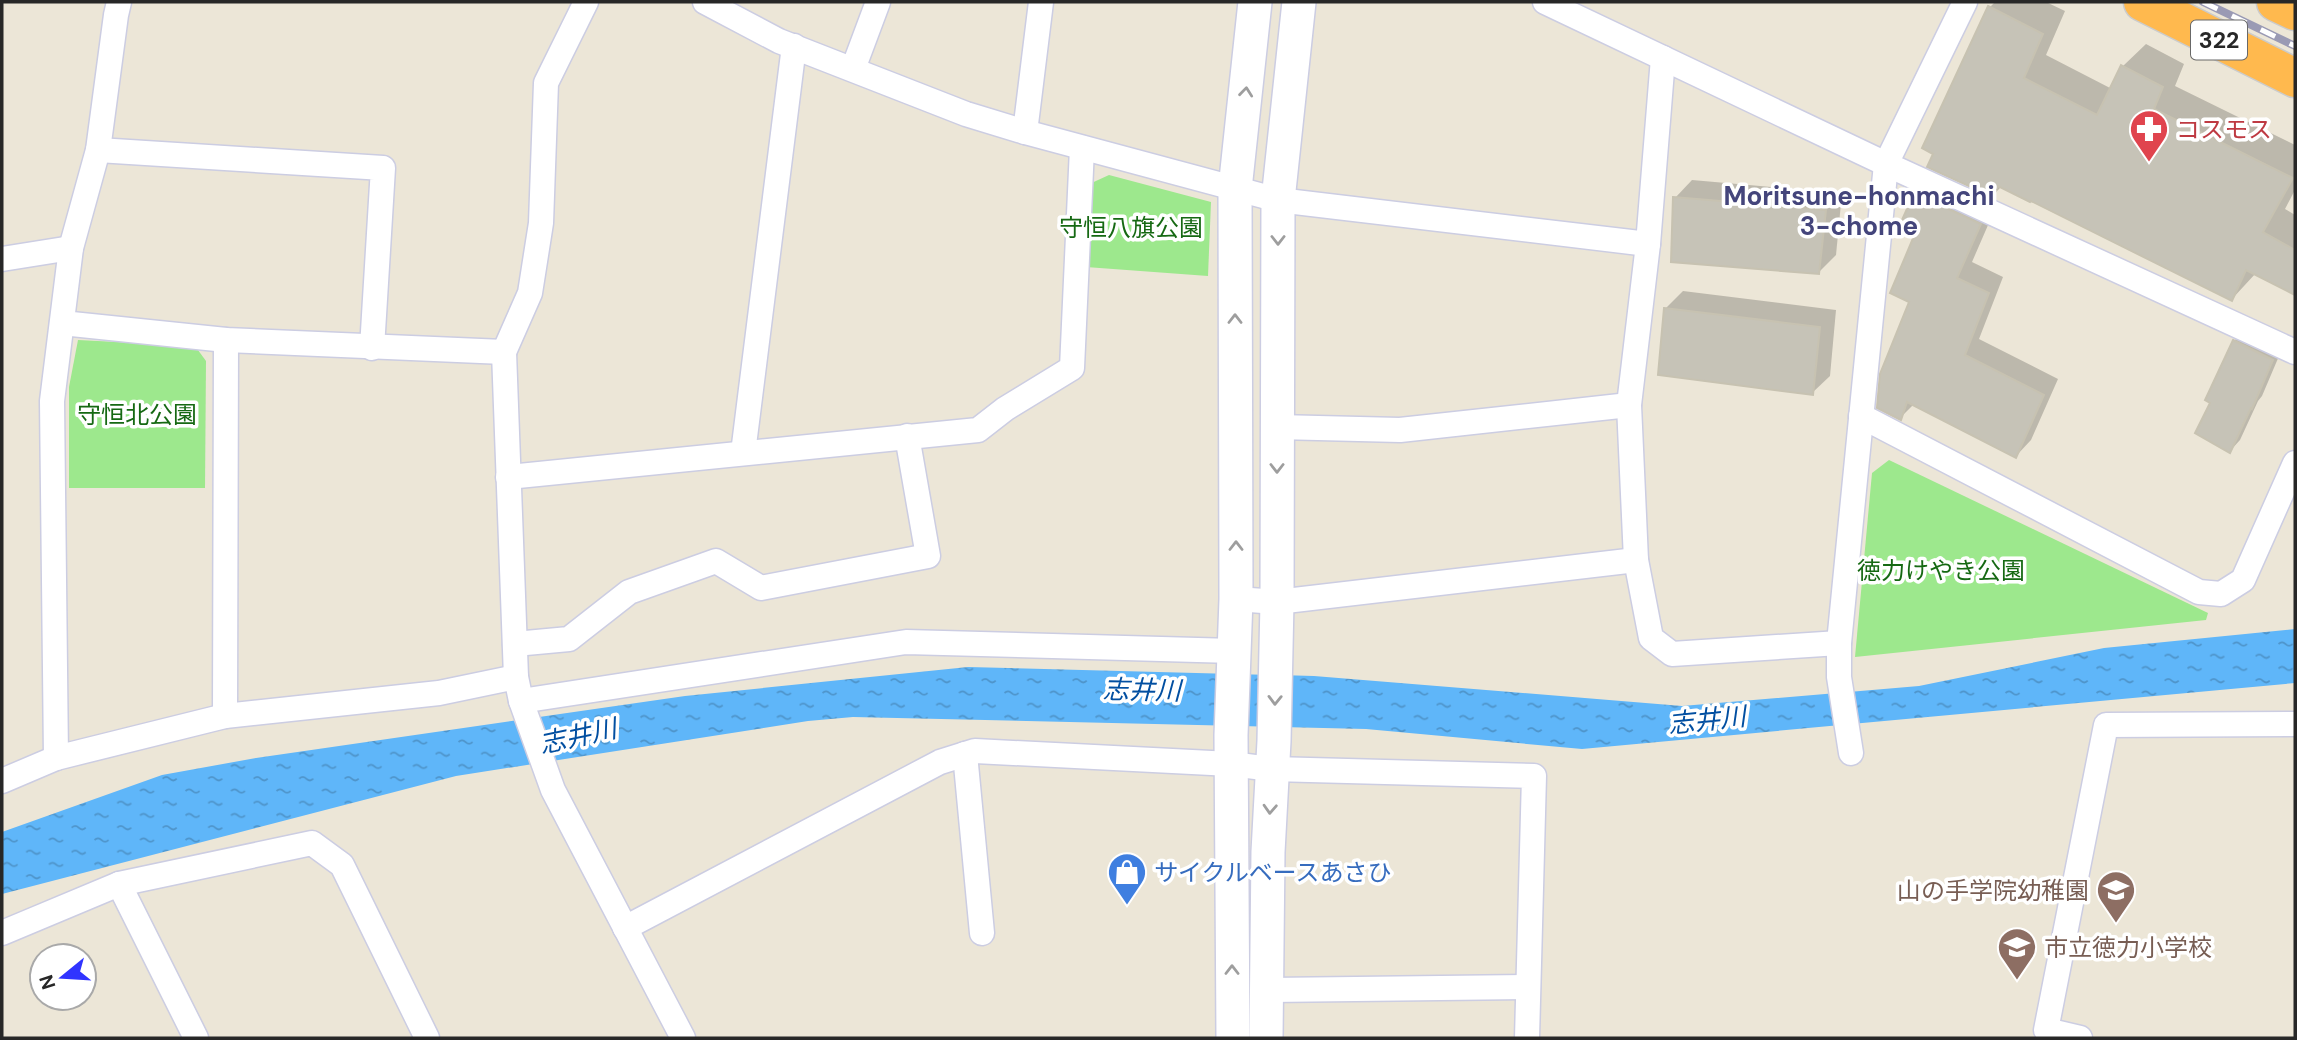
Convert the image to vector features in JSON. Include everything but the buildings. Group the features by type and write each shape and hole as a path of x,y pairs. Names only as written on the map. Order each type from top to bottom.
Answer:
{"highway":[{"name":"322","path":"2143,2 2295,78"},
{"name":"322","path":"2276,2 2295,11"}],"street":[{"path":"56,758 52,401 71,248 99,150 119,2"},
{"path":"586,2 545,83 541,223 530,293 504,352 516,677 521,701 553,790 683,1038"},
{"path":"705,2 779,41 966,114 1235,189 1278,200 1648,244"},
{"path":"853,69 878,2"},
{"path":"1025,132 1041,2"},
{"path":"1233,1038 1231,750 1236,599 1235,189 1255,2"},
{"path":"1266,1038 1277,602 1278,200 1299,2"},
{"path":"1545,2 1886,164 2295,352"},
{"path":"1849,743 1839,677 1839,643 1886,164 1965,2"},
{"path":"743,453 794,46"},
{"path":"1663,58 1648,244 1629,405 1636,560 1651,638 1672,654 1839,643"},
{"path":"508,477 978,429 1072,368 1082,148"},
{"path":"99,150 383,168 372,348"},
{"path":"2,259 71,248"},
{"path":"62,323 226,340 504,352"},
{"path":"225,716 226,340"},
{"path":"1277,426 1400,430 1629,405"},
{"path":"1861,416 2199,592 2221,594 2243,580 2295,463"},
{"path":"515,645 569,639 629,592 716,561 761,588 928,556 907,436"},
{"path":"1236,599 1277,602 1636,560"},
{"path":"521,701 906,642 1233,657"},
{"path":"2,781 56,758 225,716 439,693 516,677"},
{"path":"2080,1038 2046,1030 2106,725 2295,724"},
{"path":"625,928 940,762 975,751 1231,750 1534,776 1527,1038"},
{"path":"965,754 982,933"},
{"path":"2,933 119,884 312,843 342,865 427,1038"},
{"path":"119,884 196,1038"},
{"path":"1266,990 1528,987"}],"green space":[{"name":"守恒八旗公園","path":"1109,175 1211,202 1208,276 1086,267 1085,186"},
{"name":"守恒北公園","path":"78,340 195,346 206,361 205,488 69,488 69,387"},
{"name":"徳力けやき公園","path":"1889,460 2208,613 2206,620 1855,657 1872,473"}],"water":[{"name":"志井川","path":"2295,629 2295,683 1582,749 1366,729 853,717 808,721 456,776 2,894 2,832 162,775 256,758 685,696 968,667 1314,676 1682,706 1919,686 2104,648"}],"railway":[{"path":"2203,2 2295,46"}],"place":[{"name":"コスモス","path":"2149,163"},
{"name":"サイクルベースあさひ","path":"1127,906"},
{"name":"山の手学院幼稚園","path":"2116,924"},
{"name":"市立徳力小学校","path":"2017,981"}],"district":[{"name":"Moritsune-honmachi 3-chome","path":"1859,211"}]}
